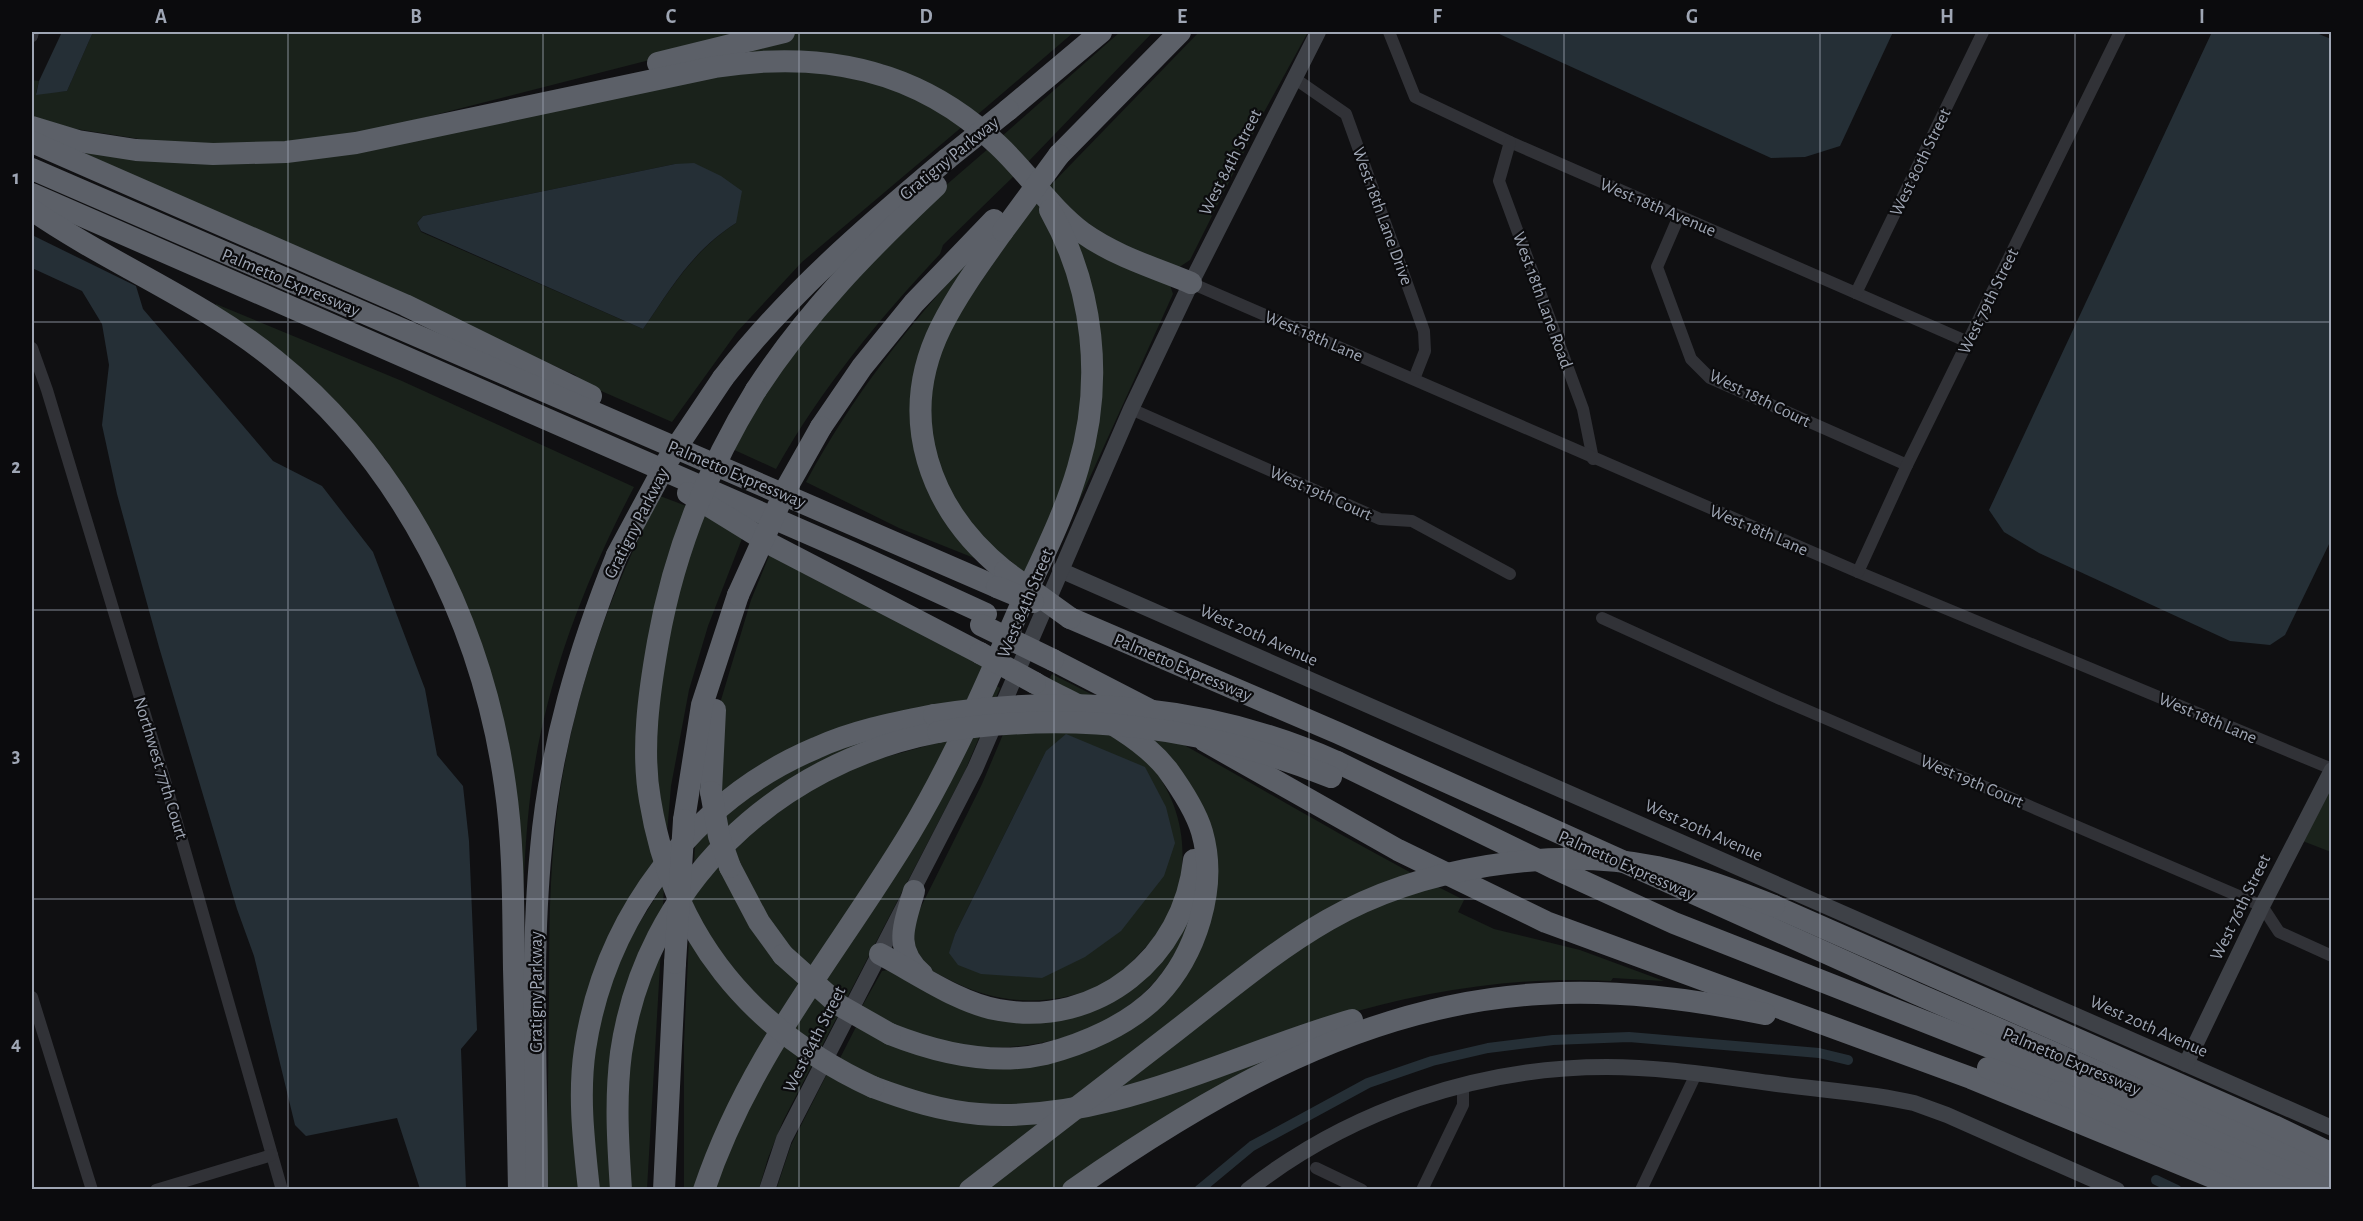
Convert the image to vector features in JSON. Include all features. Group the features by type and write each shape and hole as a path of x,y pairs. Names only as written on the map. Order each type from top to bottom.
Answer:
{"highway":[{"path":"430,126 566,87 784,32"},
{"name":"Gratigny Parkway","path":"537,1190 536,935 541,847 553,764 571,684 595,610 617,555 668,460 723,378 765,325 819,270 952,163 1008,110 1101,32"},
{"path":"664,1190 684,820 702,705 738,596 786,489 821,427 862,366 914,303 998,226 1059,155 1180,32"},
{"path":"32,127 78,141 136,150 213,154 286,152 356,143 723,65 770,61 829,62 883,74 937,99 997,144 1038,191 1074,225 1100,244 1191,283"},
{"path":"32,142 405,305 602,401 711,450 745,478"},
{"path":"952,163 844,277 786,346 756,390 708,476 676,565 660,631 649,704 647,739 650,799 658,841 681,906 712,959 728,980 771,1024 801,1047 873,1087 931,1106 979,1114 1029,1114 1094,1105 1371,1014 1539,994 1618,994 1697,1002 1826,1024"},
{"name":"Palmetto Expressway","path":"32,169 745,478 1001,579 1070,618 1338,733 1904,989 2331,1173"},
{"path":"704,1190 732,1115 765,1053 910,833 950,761 1036,572 1078,470 1091,412 1092,343 1084,297 1072,256 1057,222 1038,191"},
{"path":"32,194 821,539 984,620"},
{"path":"32,208 62,231 228,324 277,361 324,405 361,446 400,498 430,552 460,614 485,690 505,782 512,845 519,1190"},
{"name":"Palmetto Expressway","path":"32,208 984,620 1055,654 1371,836 1482,893 1618,950 2029,1100 2244,1190"},
{"path":"998,226 940,328 926,370 921,407 925,452 942,499 967,537 1001,579"},
{"path":"687,493 774,546 981,653 1121,732 1145,748 1165,768 1180,788 1202,832 1206,888 1193,943 1177,971 1156,997 1120,1023 1085,1041 1044,1054 1008,1059 969,1056 937,1050 890,1034 839,1005 783,955 759,922 730,867 719,836 711,792 711,754 718,651"},
{"path":"1055,654 1164,704 1409,843 1524,899 1663,954 1869,1024 2072,1098"},
{"path":"589,1190 582,1102 590,1025 612,953 634,908 657,874 708,817 749,785 783,763 856,733 936,724 976,726 1049,722 1141,726 1228,742 1334,770 1674,922 2036,1065 2329,1190"},
{"path":"621,1190 617,1101 626,1027 649,957 672,912 691,884 718,852 750,820 805,780 867,751 936,724"},
{"path":"1334,770 1550,882 1670,935 1833,1002 1969,1053 2287,1190"},
{"path":"880,954 966,999 998,1010 1033,1012 1063,1009 1099,998 1132,979 1155,956 1173,930 1192,883 1194,837 1180,788"},
{"path":"970,1190 1292,943 1345,911 1399,888 1466,870 1563,860 1609,861 1657,867 1704,880 1774,906 2242,1111 2331,1154"},
{"path":"914,891 902,941 912,965 930,981"},
{"path":"1073,1190 1133,1148 1215,1098 1303,1053 1366,1028 1449,1006"}],"street":[{"name":"West 84th Street","path":"767,1190 784,1139 975,769 1131,409 1191,283 1318,32"},
{"name":"West 18th Avenue","path":"1389,32 1415,97 1510,142 1968,342"},
{"name":"West 80th Street","path":"1856,293 1983,32"},
{"name":"West 79th Street","path":"1858,572 1907,465 2120,32"},
{"name":"West 18th Lane Drive","path":"1294,78 1346,114 1424,331 1425,351 1414,379"},
{"name":"West 18th Lane Road","path":"1510,142 1498,181 1583,410 1593,459"},
{"name":"West 18th Court","path":"1678,216 1657,267 1691,359 1710,378 1907,465"},
{"name":"West 18th Lane","path":"1191,283 1858,572 2331,769"},
{"name":"Northwest 77th Court","path":"32,348 47,390 165,781 282,1190"},
{"name":"West 19th Court","path":"1131,409 1380,519 1412,521 1510,574"},
{"name":"West 20th Avenue","path":"1060,570 2331,1128"},
{"name":"West 19th Court","path":"1602,618 1778,698 2262,906"},
{"name":"West 76th Street","path":"2186,1064 2331,769"},
{"path":"2262,906 2279,932 2331,956"},
{"path":"32,997 92,1190"},
{"path":"1248,1190 1286,1163 1355,1124 1405,1103 1463,1085 1571,1068 1631,1068 1696,1074 1914,1103 1947,1115 2117,1190"},
{"path":"1641,1190 1696,1074"},
{"path":"1422,1190 1463,1105 1463,1085"},
{"path":"156,1190 272,1155"},
{"path":"1316,1168 1362,1190"}],"shaded area":[{"path":"62,32 93,32 67,91 36,95 39,81"},
{"path":"93,32 759,32 360,134 337,138 196,148 32,122 32,80 39,81 36,93 67,91"},
{"path":"797,32 1074,32 977,115 883,64 668,65"},
{"path":"1120,32 1153,32 1027,163 1001,137"},
{"path":"1199,32 1308,32 1263,114 1190,260 1178,268 1088,231 1046,190"},
{"path":"1495,32 1893,32 1840,146 1805,157 1771,158"},
{"path":"2212,32 2314,32 2331,39 2331,540 2285,635 2270,645 2230,641 2039,553 2004,532 1989,510"},
{"path":"784,65 898,88 963,126 802,262 737,332 672,422 583,383 575,375 289,249 52,138 195,159","holes":["675,164 736,223 707,245 695,258 643,329 421,232 417,223 423,216"]},
{"path":"989,148 1015,175 943,245 940,254 873,330 831,383 776,469 730,448 770,380 908,218"},
{"path":"694,163 721,176 742,191 736,223 707,245 695,258 643,329 421,231 417,223 423,216 675,164"},
{"path":"1036,201 1063,248 1082,309 1083,428 1028,575 984,541 945,485 930,430 929,393 947,331"},
{"path":"1074,232 1170,285 1173,294 1042,583 1090,455"},
{"path":"32,235 136,286 143,309 273,461 322,486 373,552 425,689 437,755 463,786 469,841 477,1030 461,1049 466,1189 420,1189 397,1118 306,1136 295,1125 254,956 237,909 159,647 117,494 102,425 109,365 102,324 82,291 32,268"},
{"path":"982,247 916,416 979,560 899,528 806,482 843,419 886,358 932,301"},
{"path":"216,304 402,381 634,487 585,591 548,701 531,791 523,895 510,791 410,497 384,457 381,458 214,308"},
{"path":"660,496 689,507 743,536 708,626 689,690 671,786 666,845 597,977 584,1189 546,1190 549,929 554,836 563,772 582,690 608,610 641,533"},
{"path":"771,551 989,666 972,703 900,714 719,797 721,700 751,600"},
{"path":"1052,674 1464,900 1458,912 1494,929 1580,950 1664,981 1613,978 1611,981 1535,981 1496,984 1419,996 1308,1026 1153,1080 1072,1100 1033,1105 994,1106 933,1097 838,1062 857,1025 977,1061 1124,1026 1207,915 1188,787 1048,681"},
{"path":"995,685 1000,688 965,771 783,1121 768,1158 759,1189 707,1190 717,1159"},
{"path":"1004,732 1114,732 1148,762 1164,784 1175,808 1181,833 1182,858 1179,884 1172,908 1159,931 1126,968 1109,982 1071,996 1013,1000 975,991 931,970 925,965 910,942 914,921 982,784","holes":["1046,751 950,953 955,934"]},
{"path":"1066,734 1145,767 1166,807 1175,843 1164,876 1121,931 1085,957 1042,978 981,974 958,965 949,953 955,934 1046,751"},
{"path":"874,736 694,866 695,841 710,825 784,771"},
{"path":"955,738 943,763 810,971 775,933 731,846 813,788 864,763"},
{"path":"2331,777 2331,852 2300,840"},
{"path":"719,858 802,983 776,1020 758,1004 691,910 692,891"},
{"path":"664,884 663,909 640,955 612,1189 597,1190 589,1109 596,1034 621,952"},
{"path":"1189,916 1187,928 1180,943 1153,984 1129,1006 1101,1023 1071,1035 1039,1043 1006,1047 973,1047 931,1039 860,1010 882,971 888,970 956,1002 1076,1009"},
{"path":"689,938 769,1032 697,1189 684,1190 684,1042"},
{"path":"661,948 647,1189 628,1190 628,1048"},
{"path":"1284,1054 1128,1142 1059,1189 776,1190 791,1145 828,1072 986,1120"}],"waterway":[{"path":"1199,1190 1252,1146 1368,1083 1432,1061 1488,1048 1553,1040 1629,1037 1819,1053 1848,1060"},
{"path":"2156,1180 2177,1190"}]}
